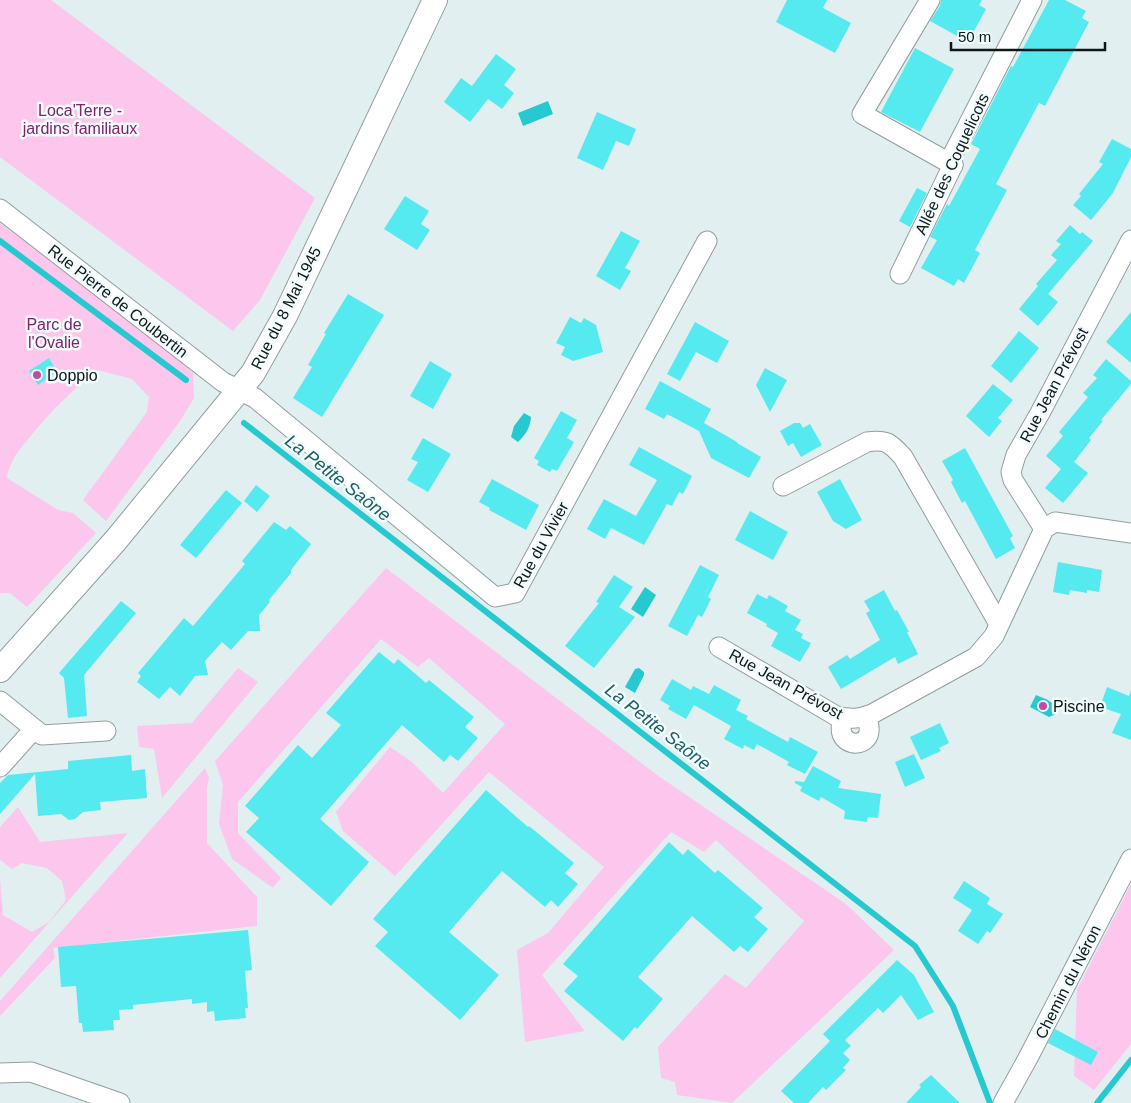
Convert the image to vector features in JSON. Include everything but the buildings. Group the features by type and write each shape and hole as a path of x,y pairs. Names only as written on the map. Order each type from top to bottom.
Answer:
{"street":[{"name":"Rue du 8 Mai 1945","path":"0,670 116,540 253,373 285,316 435,0"},
{"path":"930,0 862,114 953,165"},
{"name":"Allée des Coquelicots","path":"900,274 953,165 952,156 1032,0"},
{"name":"Rue Pierre de Coubertin","path":"0,209 204,368 238,390"},
{"name":"Rue Jean Prévost","path":"719,647 838,717 850,719 872,714 976,657 994,636 1044,529 1013,480 1011,472 1016,455 1131,240"},
{"name":"Rue du Vivier","path":"238,390 255,398 495,597 515,593 707,241"},
{"path":"783,486 868,442 880,440 892,445 903,457 1000,624"},
{"path":"1044,529 1056,522 1131,533"},
{"path":"0,701 42,735 106,731"},
{"path":"842,718 842,734 846,740 860,744 867,738 870,732 866,716"},
{"path":"0,767 34,729"},
{"name":"Chemin du Néron","path":"1002,1103 1028,1058 1131,859"},
{"path":"0,1072 31,1072 120,1103"}],"green space":[{"name":"Loca'Terre - jardins familiaux","path":"0,0 51,0 315,198 260,300 233,331 0,157"},
{"name":"Parc de l'Ovalie","path":"0,223 147,334 193,373 194,398 180,421 106,521 83,500 147,412 149,397 132,379 98,370 53,410 18,452 12,461 7,478 58,510 73,513 96,533 27,607 10,593 0,593"},
{"path":"386,568 657,775 846,904 894,950 732,1103 677,1095 675,1082 661,1078 658,1047 725,974 746,988 804,921 716,840 704,852 671,832 542,975 585,1031 525,1042 517,950 548,933 604,867 489,772 395,876 343,831 336,812 390,747 411,761 443,793 505,724 429,658 418,667 381,639 238,802 238,833 281,878 273,888 232,859 219,824 223,785 215,761"},
{"path":"238,668 258,682 162,798 154,749 139,747 137,726 192,723"},
{"path":"205,768 209,778 207,788 207,843 257,897 257,926 53,948 55,958 0,1016 0,1001"},
{"path":"18,807 40,842 128,833 0,978 0,879 3,915 32,932 49,922 66,900 62,881 47,868 22,863 12,869 0,860 0,827"},
{"path":"1131,884 1131,1044 1094,1090 1074,1076 1077,990"}],"water":[{"path":"548,101 553,114 523,126 518,113"},
{"path":"524,413 531,417 530,424 518,442 511,437 514,426"},
{"path":"645,587 656,595 643,617 631,609"},
{"path":"639,668 644,672 644,675 635,693 625,687 635,669"},
{"name":"Piscine","path":"1036,695 1053,704 1056,714 1049,717 1030,707"}],"waterway":[{"name":"La Petite Saône","path":"0,241 186,380"},
{"name":"La Petite Saône","path":"244,423 915,946 953,1006 990,1103"},
{"path":"1097,1103 1131,1060"}],"place":[{"name":"Doppio","path":"37,375"},
{"name":"Piscine","path":"1043,706"}]}
